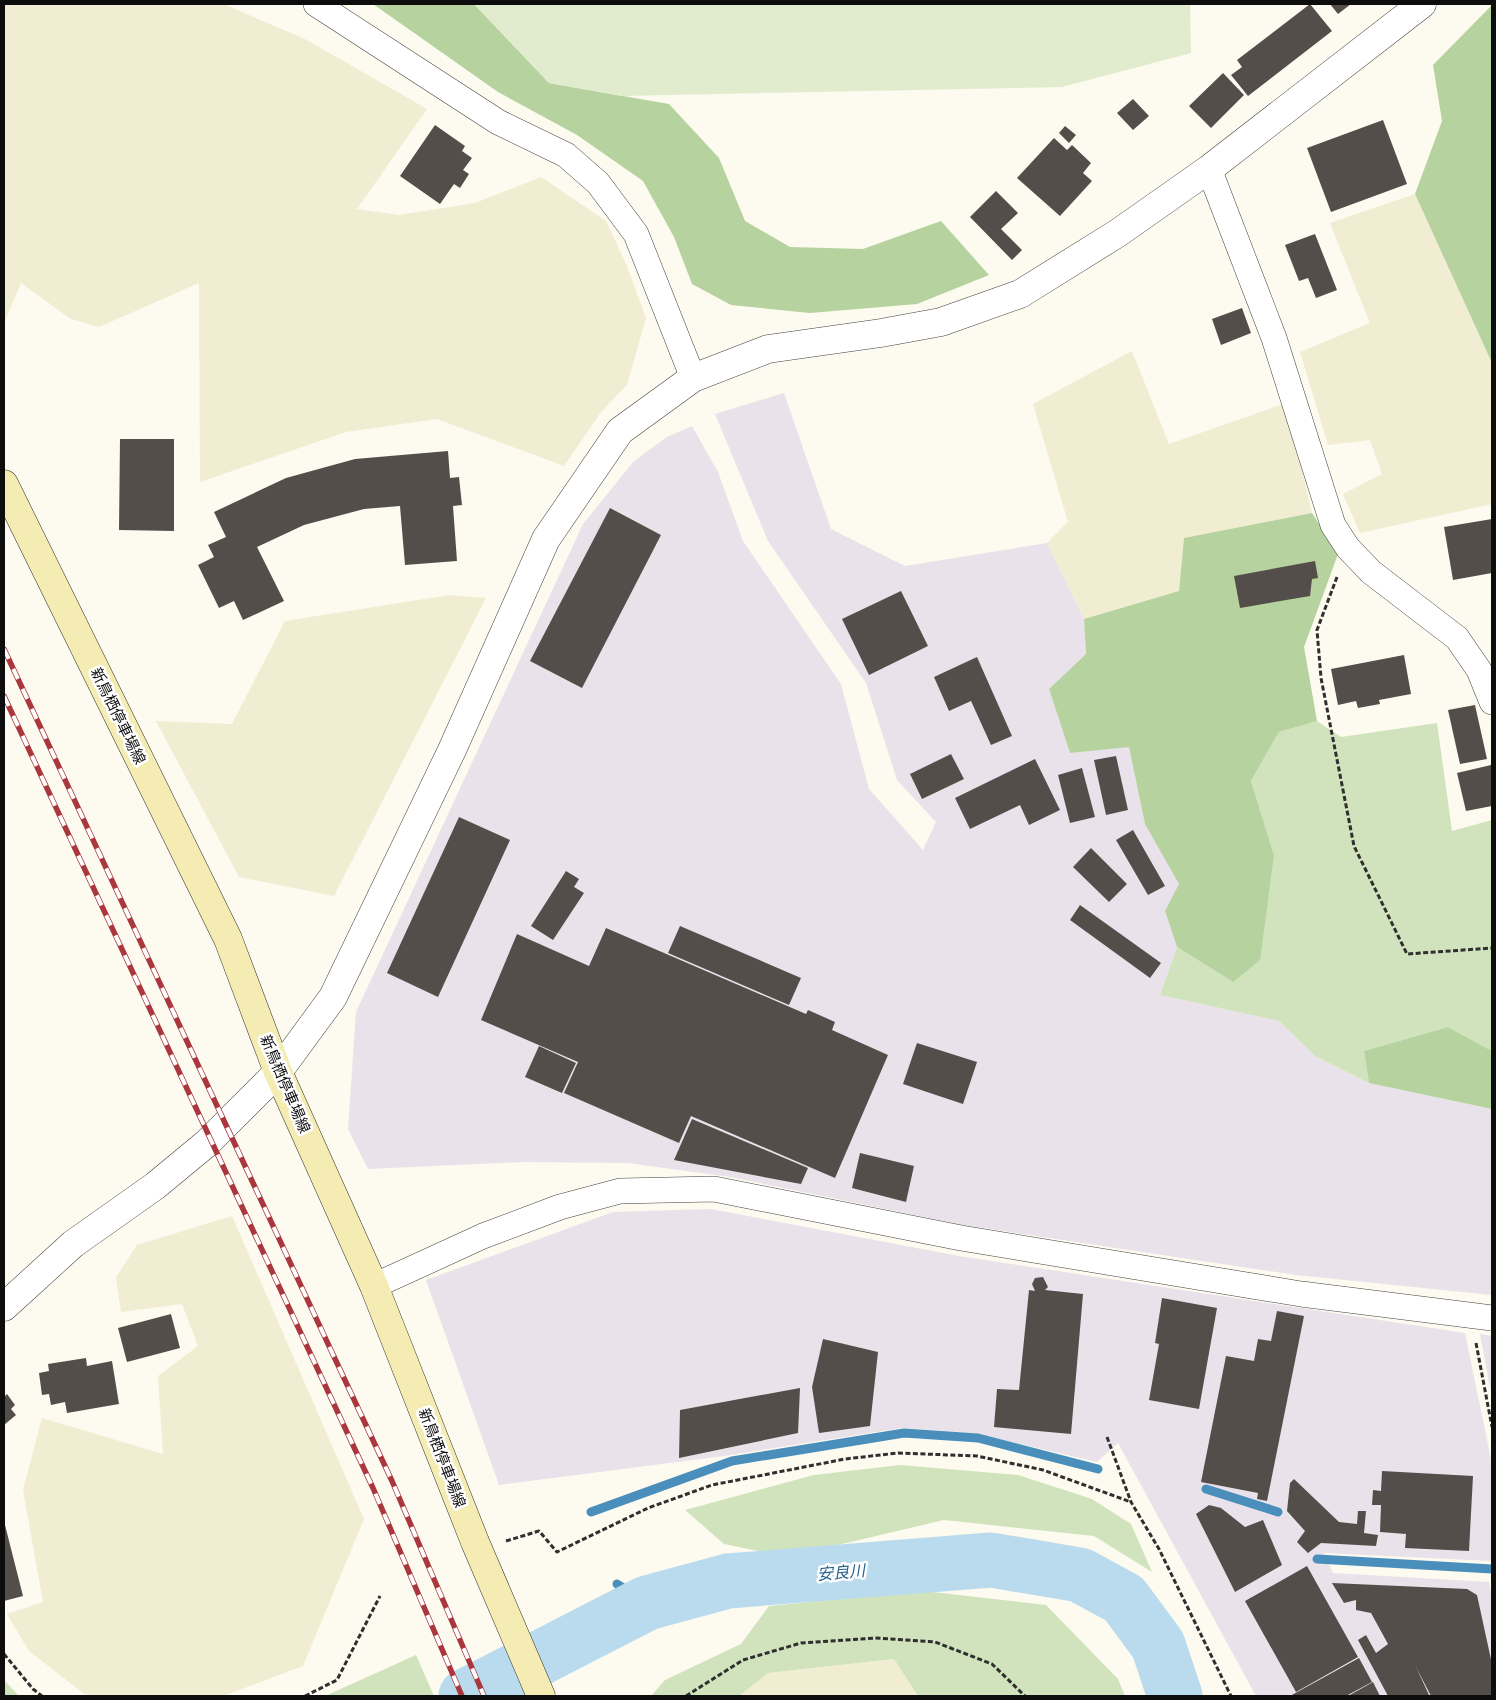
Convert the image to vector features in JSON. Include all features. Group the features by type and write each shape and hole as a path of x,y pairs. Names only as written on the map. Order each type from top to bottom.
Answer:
{"main road":[{"name":"新鳥栖停車場線","path":"4,484 228,939 278,1072 487,1542 541,1696"}],"street":[{"path":"316,4 498,122 566,155 598,183 636,234 693,378"},
{"path":"4,1307 73,1244 156,1186 207,1143 278,1072 333,996 452,750 546,539 620,431 693,378 768,349 881,333 941,322 1020,294 1118,233 1209,169 1422,4"},
{"path":"1209,169 1274,338 1333,526 1348,548 1371,572 1457,638 1479,670 1492,702"},
{"path":"374,1286 483,1236 560,1207 620,1191 714,1189 1020,1248 1301,1294 1481,1317"}],"path":[{"path":"1348,548 1317,630 1322,678 1354,846 1407,954 1492,948"},
{"path":"1481,1317 1492,1427"},
{"path":"1107,1437 1130,1502 1159,1549 1231,1696"},
{"path":"487,1542 539,1531 557,1552 648,1508 712,1486 844,1459 898,1453 977,1456 1043,1470 1130,1502"},
{"path":"305,1696 337,1680 380,1596"},
{"path":"686,1696 743,1660 801,1643 876,1638 935,1642 992,1664 1025,1696"},
{"path":"4,1654 33,1690 42,1696"}],"shaded area":[{"path":"4,4 223,4 305,39 427,109 357,209 399,215 475,203 541,177 606,221 627,266 646,318 627,385 601,412 564,466 437,419 346,432 200,482 199,283 99,327 71,319 21,283 4,323"},
{"path":"1415,194 1492,363 1492,504 1360,533 1343,494 1382,474 1370,440 1328,445 1300,352 1370,323 1330,223"},
{"path":"1132,351 1169,444 1286,403 1312,513 1184,538 1179,591 1084,619 1047,543 1068,522 1033,404"},
{"path":"784,393 831,529 905,566 1047,543 1084,619 1086,654 1049,689 1070,753 1129,746 1145,824 1180,884 1165,911 1177,947 1160,995 1279,1021 1315,1056 1369,1083 1492,1109 1492,1295 1296,1275 963,1225 730,1177 628,1163 523,1162 368,1169 348,1129 356,1012 583,524 634,461 667,437 692,426 718,472 743,541 841,684 869,789 923,850 936,822 897,780 866,683 768,541 715,414"},
{"path":"450,595 486,598 334,896 239,877 156,721 232,724 285,621"},
{"path":"711,1209 959,1256 1465,1333 1492,1464 1492,1561 1324,1553 1333,1573 1489,1582 1492,1598 1492,1696 1256,1696 1118,1443 1097,1462 973,1433 902,1428 724,1456 499,1485 426,1280 613,1212"},
{"path":"232,1216 364,1519 303,1666 223,1696 87,1696 29,1651 7,1614 43,1602 23,1490 42,1418 163,1454 158,1376 198,1346 182,1304 121,1312 116,1277 137,1245"},
{"path":"1480,1334 1492,1336 1492,1398"},
{"path":"894,1659 918,1696 739,1696 768,1673"}],"green space":[{"path":"373,4 474,4 549,83 669,104 719,158 745,221 790,247 863,249 941,221 989,275 917,304 810,313 731,305 692,284 674,237 643,181 577,135 498,92"},
{"path":"474,4 1190,4 1191,53 1062,87 621,96 549,83"},
{"path":"1492,5 1492,363 1415,194 1442,121 1433,65"},
{"path":"1312,513 1338,554 1304,647 1317,721 1279,732 1251,781 1274,855 1260,960 1233,982 1177,947 1165,911 1179,884 1145,824 1129,747 1070,753 1049,689 1086,654 1084,619 1179,591 1184,538"},
{"path":"1317,721 1341,737 1437,723 1452,831 1492,820 1492,1051 1448,1027 1364,1051 1369,1083 1315,1056 1279,1021 1160,995 1177,947 1233,982 1274,855 1251,781 1279,732"},
{"path":"1448,1027 1492,1051 1492,1109 1369,1083 1364,1051"},
{"path":"900,1465 1018,1475 1092,1499 1131,1524 1152,1572 1094,1536 944,1520 787,1557 724,1544 685,1510 814,1475"},
{"path":"924,1591 1046,1605 1118,1679 1125,1696 918,1696 894,1659 768,1673 739,1696 651,1696 665,1680 741,1644 769,1606"},
{"path":"416,1655 434,1696 325,1696"},
{"path":"4,1680 19,1696 4,1696"}],"building":[{"path":"1310,4 1332,31 1248,96 1231,75 1242,67 1237,60"},
{"path":"1330,4 1351,4 1338,14"},
{"path":"1223,73 1244,95 1211,128 1189,106"},
{"path":"1133,99 1149,116 1133,130 1117,113"},
{"path":"1383,120 1407,184 1331,212 1307,148"},
{"path":"435,125 465,146 462,151 472,158 463,170 469,174 460,188 454,184 440,204 400,176"},
{"path":"1065,126 1076,135 1069,143 1059,133"},
{"path":"1054,138 1067,150 1072,145 1091,163 1083,173 1092,181 1060,216 1017,178"},
{"path":"996,191 1018,213 1001,229 1022,250 1012,260 970,217"},
{"path":"1315,234 1337,290 1316,298 1308,278 1299,281 1285,245"},
{"path":"1242,308 1251,333 1221,345 1212,319"},
{"path":"120,439 174,439 174,531 119,530"},
{"path":"448,451 450,478 459,477 462,505 453,506 457,561 405,565 400,506 364,509 304,525 257,547 284,601 243,620 234,601 219,608 198,565 214,557 208,545 226,537 214,512 286,478 355,459"},
{"path":"610,508 661,535 582,688 530,661"},
{"path":"1492,519 1492,573 1453,580 1444,527"},
{"path":"1315,561 1318,578 1312,579 1310,596 1240,608 1234,576"},
{"path":"901,591 928,646 869,675 842,619"},
{"path":"1404,655 1411,694 1379,700 1380,704 1358,708 1356,701 1338,705 1331,669"},
{"path":"977,657 1012,736 991,745 971,701 949,711 934,677"},
{"path":"1475,705 1487,759 1460,764 1448,710"},
{"path":"951,754 964,779 922,799 910,774"},
{"path":"1116,756 1128,810 1106,815 1094,760"},
{"path":"1035,759 1060,810 1029,825 1020,805 970,829 955,798"},
{"path":"1491,765 1492,806 1466,811 1457,773"},
{"path":"1082,768 1095,817 1070,823 1058,775"},
{"path":"459,817 510,840 438,997 387,973"},
{"path":"1133,830 1165,886 1148,895 1116,840"},
{"path":"1091,848 1127,884 1109,902 1073,867"},
{"path":"566,871 579,879 574,887 584,893 553,940 531,926"},
{"path":"1080,905 1161,963 1150,978 1070,920"},
{"path":"680,926 801,978 789,1005 668,953"},
{"path":"606,928 806,1014 808,1010 835,1022 832,1030 888,1055 835,1178 691,1116 679,1143 564,1093 578,1062 481,1020 517,934 589,966"},
{"path":"917,1043 977,1062 963,1104 903,1084"},
{"path":"539,1046 576,1063 562,1093 525,1077"},
{"path":"692,1119 808,1168 801,1184 674,1160"},
{"path":"860,1153 914,1166 906,1202 852,1188"},
{"path":"1043,1277 1048,1287 1045,1290 1083,1294 1071,1434 994,1427 997,1389 1019,1390 1029,1290 1035,1291 1032,1284 1035,1278"},
{"path":"1162,1298 1217,1308 1199,1409 1149,1400 1159,1344 1155,1343"},
{"path":"1277,1311 1304,1316 1267,1501 1257,1499 1258,1493 1201,1482 1226,1356 1254,1361 1258,1339 1271,1341"},
{"path":"171,1314 180,1348 127,1362 118,1328"},
{"path":"823,1339 878,1352 870,1426 819,1433 812,1387"},
{"path":"86,1358 87,1366 112,1361 119,1404 67,1413 65,1402 51,1405 49,1394 42,1395 39,1373 49,1371 48,1364"},
{"path":"800,1388 798,1433 679,1458 680,1410"},
{"path":"7,1394 15,1405 11,1409 16,1415 4,1425 4,1397"},
{"path":"1382,1471 1473,1476 1469,1551 1405,1548 1406,1534 1380,1532 1381,1505 1372,1505 1373,1490 1381,1491"},
{"path":"1294,1479 1339,1522 1357,1524 1358,1511 1366,1511 1364,1533 1378,1535 1376,1546 1321,1543 1308,1553 1297,1542 1305,1531 1287,1511 1290,1483"},
{"path":"1209,1505 1221,1508 1245,1527 1263,1520 1282,1565 1235,1592 1196,1514"},
{"path":"4,1521 23,1596 4,1601"},
{"path":"1307,1566 1358,1657 1296,1692 1245,1601"},
{"path":"1332,1583 1467,1589 1477,1595 1492,1664 1492,1696 1431,1696 1416,1667 1429,1695 1388,1696 1358,1640 1366,1635 1376,1653 1388,1644 1371,1613 1356,1610 1356,1600 1344,1603"},
{"path":"1359,1658 1372,1682 1346,1696 1290,1696"},
{"path":"1373,1682 1380,1696 1348,1696"}],"waterway":[{"path":"591,1512 732,1461 904,1433 978,1438 1098,1469"},
{"path":"1206,1489 1278,1512"},
{"path":"1317,1559 1492,1569"},
{"name":"安良川","path":"466,1696 647,1603 728,1581 991,1560 1080,1575 1124,1599 1158,1645 1175,1696"},
{"path":"617,1584 647,1603"}],"railway":[{"path":"4,649 392,1481 484,1696"},
{"path":"4,696 373,1488 462,1696"}]}
